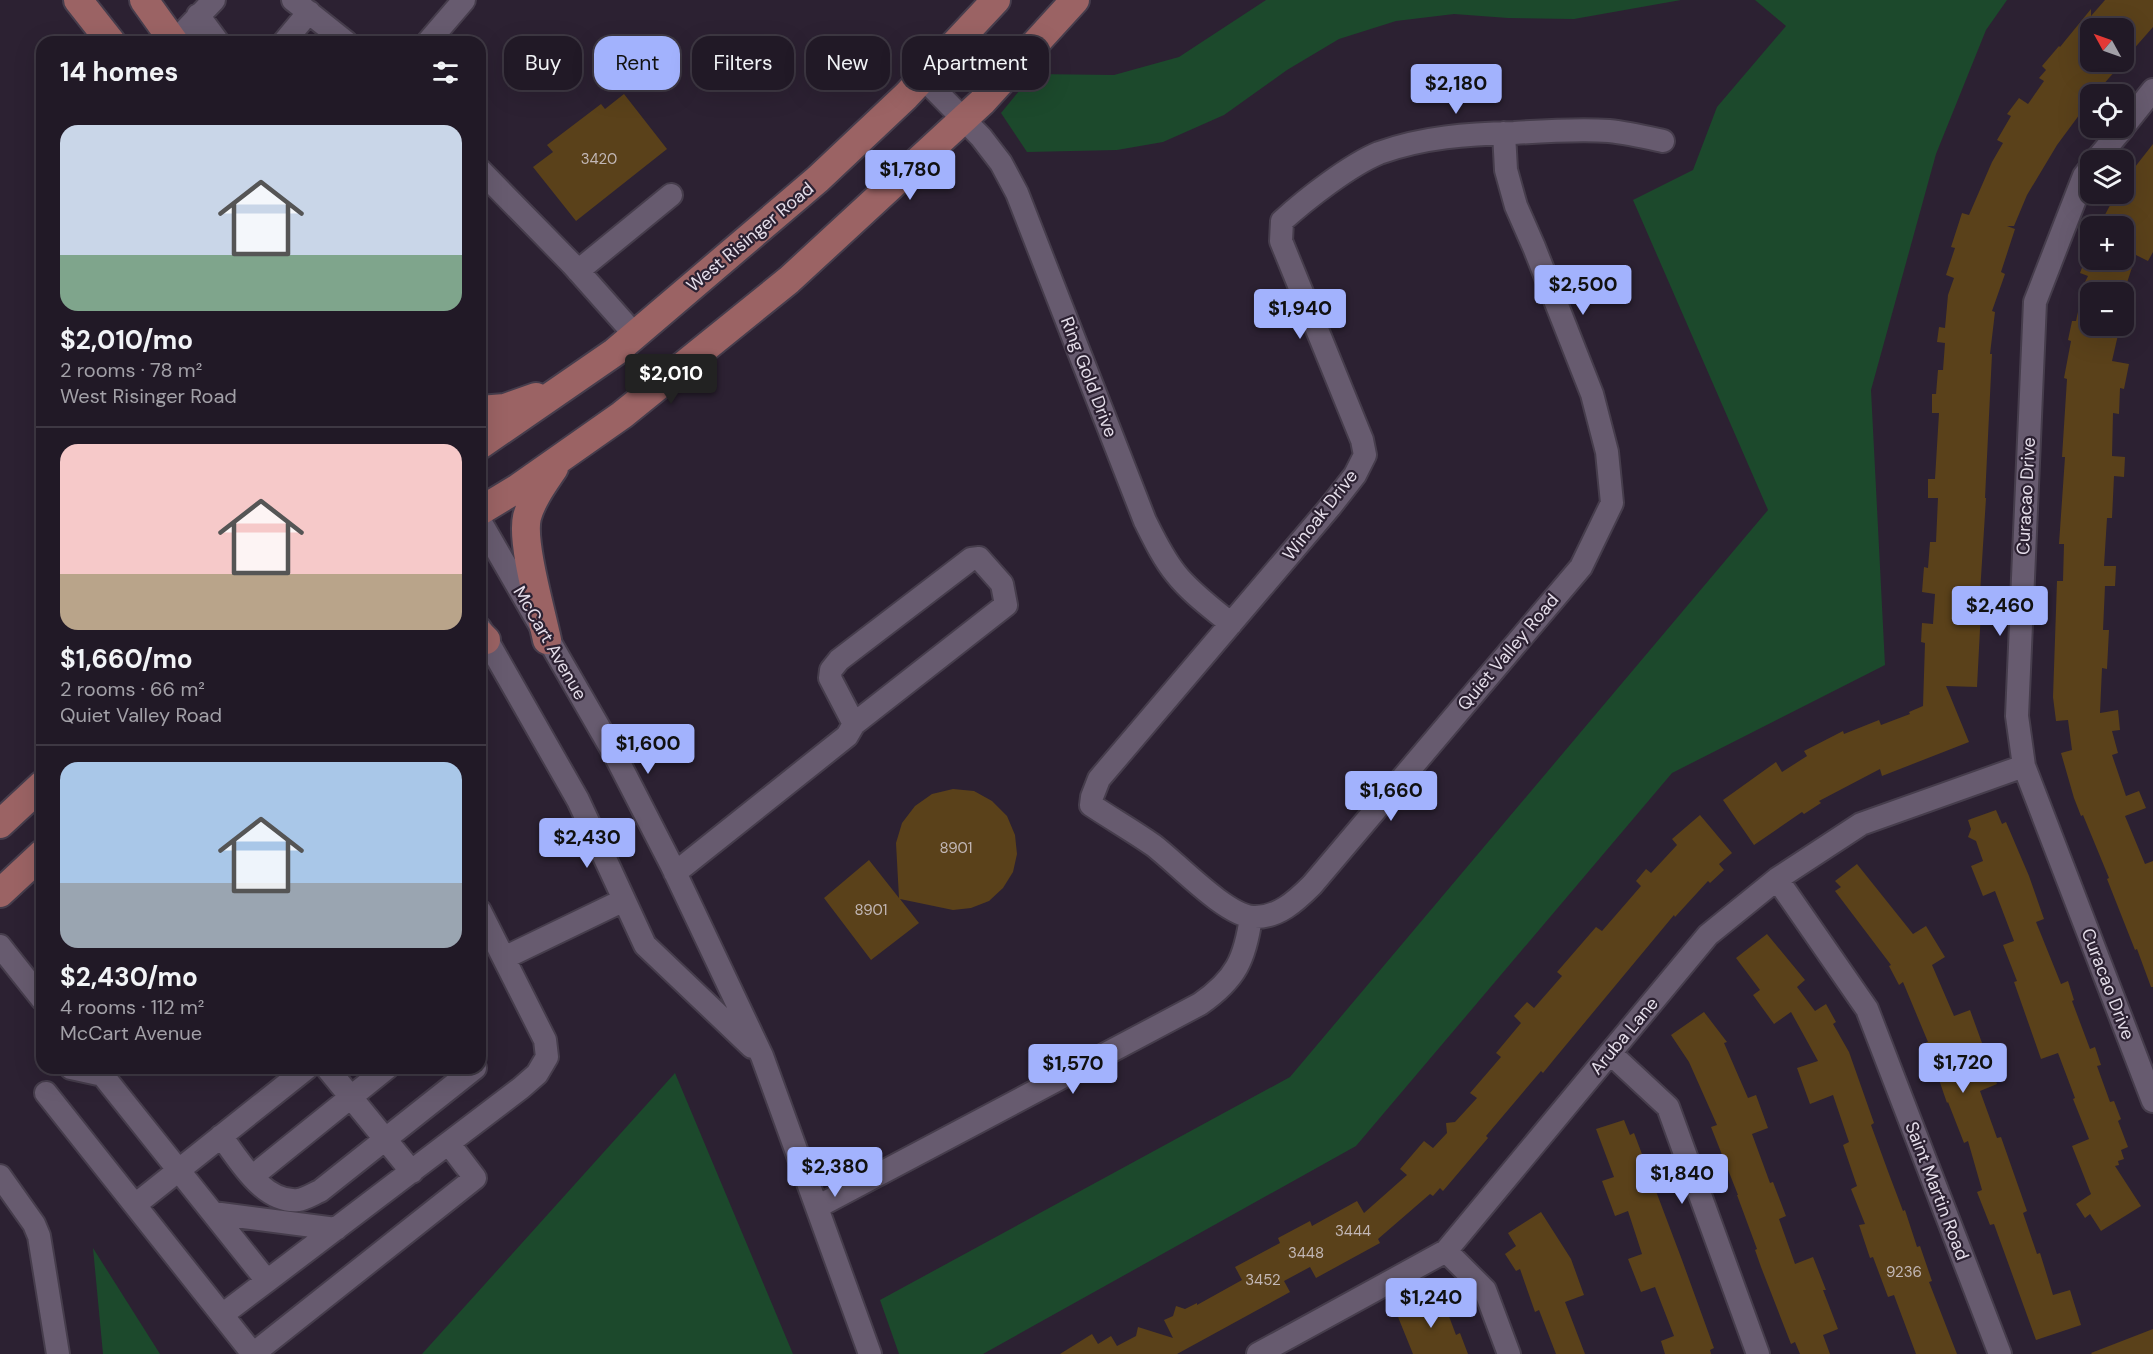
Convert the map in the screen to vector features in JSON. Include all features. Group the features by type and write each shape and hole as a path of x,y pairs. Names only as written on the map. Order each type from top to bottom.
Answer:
{"main road":[{"path":"78,0 106,36"},
{"path":"144,0 170,36"},
{"name":"West Risinger Road","path":"962,36 996,0"},
{"path":"486,508 622,415 789,280 982,102 1075,0"},
{"name":"West Risinger Road","path":"486,441 615,351 818,179 911,90"},
{"path":"486,410 505,408 563,388"},
{"path":"547,639 525,536 533,500 562,457"},
{"path":"0,824 36,791"},
{"path":"0,893 36,860"}],"street":[{"path":"433,36 464,0"},
{"path":"287,36 301,6 338,36"},
{"path":"179,36 206,7 216,36"},
{"name":"Ring Gold Drive","path":"935,90 964,119 1001,163 1017,193 1145,521 1159,549 1175,573 1191,590 1231,624"},
{"path":"2134,113 2153,90"},
{"name":"Winoak Drive","path":"1251,917 1214,896 1155,847 1091,805 1099,779 1330,507 1355,475 1365,455 1362,440 1281,241 1282,220 1341,175 1377,154 1413,143 1442,137 1504,133 1609,131 1663,141"},
{"name":"Quiet Valley Road","path":"1251,917 1281,911 1295,902 1312,885 1581,567 1612,503 1607,452 1592,394 1516,206 1506,170 1504,133"},
{"path":"2104,150 2114,138"},
{"path":"486,176 578,271 634,335"},
{"name":"Curacao Drive","path":"2080,186 2035,302 2017,716 2024,766 2153,1101"},
{"path":"578,271 671,195"},
{"name":"McCart Avenue","path":"486,532 615,755 675,873 762,1056 870,1354"},
{"path":"675,873 836,747 847,736 854,724 1006,605 1002,584 980,558 971,559 838,660 831,670 830,678 854,724"},
{"name":"McCart Avenue","path":"486,641 578,800 645,945 762,1056"},
{"name":"Aruba Lane","path":"1260,1354 1446,1251 1708,936 1776,879 1861,824 2024,766"},
{"name":"Saint Martin Road","path":"1776,879 1867,1009 2000,1354"},
{"path":"504,958 624,900"},
{"path":"817,1207 1217,993 1233,976 1243,956 1251,917"},
{"path":"222,1315 449,1144 537,1074 547,1057 545,1040 486,923"},
{"path":"0,946 36,991"},
{"path":"1610,1053 1668,1107 1758,1354"},
{"path":"102,1074 267,1281"},
{"path":"135,1205 299,1074"},
{"path":"332,1074 412,1172"},
{"path":"253,1176 380,1074"},
{"path":"221,1136 267,1190 283,1197 299,1200 320,1191 467,1074"},
{"path":"46,1093 252,1353 475,1178 449,1144"},
{"path":"0,1176 34,1224 39,1236 58,1354"},
{"path":"213,1213 336,1229"},
{"path":"1446,1251 1485,1290 1509,1354"}],"green space":[{"path":"1266,0 1681,0 1574,19 1454,14 1396,21 1339,39 1287,70 1224,115 1163,142 1117,150 1027,152 1001,113 1020,90 1049,90 1049,74 1114,75 1179,57"},
{"path":"1755,0 2007,0 1986,30 1936,154 1871,390 1885,665 1672,773 1356,1146 983,1354 899,1354 880,1300 1290,1077 1768,510 1633,200 1693,170 1717,107 1786,26"},
{"path":"675,1073 793,1354 422,1354"},
{"path":"93,1248 160,1354 103,1354"}],"building":[{"path":"2105,0 2153,0 2153,27 2134,49 2134,18 2084,18 2091,9 2091,16"},
{"path":"2080,22 2080,72 2114,72 2104,84 2080,84 2080,114 2057,145 2027,195 2014,226 2007,226 2015,229 2001,272 2005,274 1992,311 1995,312 1990,354 1992,354 1977,687 1946,686 1969,742 1882,776 1880,769 1819,801 1821,803 1804,814 1802,812 1754,845 1723,800 1776,762 1782,772 1807,756 1804,751 1843,731 1844,734 1879,720 1881,725 1910,714 1909,712 1923,706 1925,643 1921,642 1922,623 1933,624 1935,594 1922,592 1924,567 1928,568 1930,542 1936,542 1938,498 1928,498 1928,479 1935,479 1939,413 1932,413 1932,394 1936,394 1938,370 1943,370 1945,343 1937,342 1939,327 1945,328 1948,295 1954,278 1946,275 1955,248 1951,247 1962,213 1969,215 1992,162 2003,143 1997,140 2011,116 2007,114 2019,98 2028,104 2044,81 2039,78 2046,70 2042,66"},
{"path":"624,94 667,149 576,221 533,167 553,152 547,145 601,104 605,109"},
{"path":"2153,144 2153,252 2148,261 2136,255 2134,261 2134,216 2104,216 2111,204 2134,204 2134,168"},
{"path":"2081,270 2131,270 2127,282 2085,282 2088,276 2080,273"},
{"path":"2080,302 2080,336 2118,336 2112,361 2129,364 2124,389 2120,388 2119,414 2113,413 2112,456 2125,457 2124,477 2114,476 2112,518 2107,518 2104,566 2116,566 2115,586 2105,586 2103,630 2109,630 2107,669 2102,668 2100,713 2118,710 2120,730 2112,731 2118,753 2112,755 2126,796 2139,791 2146,808 2125,816 2145,864 2153,861 2153,987 2151,987 2137,949 2135,950 2107,879 2109,878 2074,798 2061,753 2072,750 2068,720 2056,721 2053,697 2057,581 2063,581 2064,544 2059,544 2065,457 2062,457 2067,379 2064,378 2072,321 2076,321"},
{"path":"953,789 974,791 992,801 1007,816 1015,835 1017,854 1013,872 1003,888 989,901 971,908 953,910 900,899 919,923 871,960 824,898 869,860 899,898 896,843 902,823 915,806 932,794"},
{"path":"1996,810 2002,824 2006,822 2029,876 2044,919 2036,922 2061,984 2068,981 2074,1000 2072,1001 2090,1049 2095,1047 2101,1065 2097,1066 2110,1102 2114,1101 2121,1119 2118,1121 2128,1147 2121,1150 2124,1159 2118,1161 2119,1165 2115,1166 2141,1206 2101,1231 2090,1214 2085,1218 2076,1204 2091,1194 2072,1146 2089,1139 2073,1099 2075,1098 2058,1053 2041,1059 2014,982 2017,981 2003,945 2014,941 1995,891 1983,896 1971,866 1983,861 1976,841 1968,837 1971,829 1968,820"},
{"path":"1700,815 1732,853 1719,864 1724,870 1710,883 1708,881 1675,917 1674,915 1543,1073 1541,1071 1486,1136 1488,1138 1443,1191 1440,1188 1433,1196 1430,1194 1378,1239 1380,1243 1316,1278 1310,1267 1284,1281 1290,1292 1177,1354 1060,1354 1092,1334 1098,1344 1111,1336 1117,1346 1136,1336 1138,1327 1173,1338 1164,1320 1173,1316 1176,1306 1185,1309 1197,1303 1197,1305 1242,1280 1235,1267 1280,1243 1278,1238 1310,1221 1312,1226 1357,1201 1364,1213 1407,1175 1400,1169 1424,1141 1433,1148 1447,1133 1446,1123 1455,1122 1477,1098 1470,1093 1501,1057 1496,1053 1521,1023 1514,1016 1527,1002 1534,1008 1562,976 1557,972 1596,927 1602,931 1641,886 1636,881 1646,869 1651,873 1677,845 1672,839"},
{"path":"1857,864 1913,934 1926,926 1945,957 1932,965 1954,1016 1970,1010 1997,1084 1980,1091 1997,1138 2001,1137 2027,1211 2023,1213 2037,1254 2040,1253 2053,1295 2070,1290 2081,1325 2036,1340 1994,1224 1990,1225 1977,1192 1982,1190 1968,1141 1964,1143 1947,1103 1926,1042 1928,1042 1903,982 1899,985 1889,966 1891,965 1835,891 1841,887 1835,881"},
{"path":"1767,934 1805,980 1797,987 1815,1011 1826,1004 1836,1022 1833,1024 1849,1052 1874,1123 1871,1125 1903,1211 1905,1210 1917,1247 1920,1246 1932,1281 1929,1282 1957,1354 1916,1354 1894,1295 1888,1297 1873,1257 1870,1258 1859,1225 1865,1224 1851,1189 1857,1186 1843,1145 1849,1142 1833,1095 1810,1104 1797,1068 1818,1061 1791,1012 1774,1024 1753,995 1760,990 1736,958"},
{"path":"1704,1012 1727,1042 1724,1043 1748,1098 1756,1095 1768,1128 1752,1134 1770,1183 1773,1182 1786,1216 1779,1219 1795,1264 1813,1257 1838,1329 1823,1335 1830,1354 1800,1354 1795,1342 1791,1344 1761,1267 1738,1195 1711,1127 1717,1125 1689,1062 1671,1035"},
{"path":"1624,1120 1630,1135 1634,1133 1682,1260 1714,1348 1710,1350 1711,1354 1665,1354 1661,1341 1674,1336 1655,1287 1641,1292 1628,1259 1642,1254 1628,1211 1615,1216 1602,1181 1614,1177 1596,1129"},
{"path":"1541,1212 1571,1259 1584,1295 1565,1302 1585,1354 1556,1354 1539,1310 1535,1312 1520,1269 1516,1271 1505,1254 1516,1246 1508,1233"},
{"path":"1441,1295 1456,1335 1460,1333 1468,1354 1413,1354 1396,1312"},
{"path":"2153,1329 2153,1354 2091,1353"}]}
